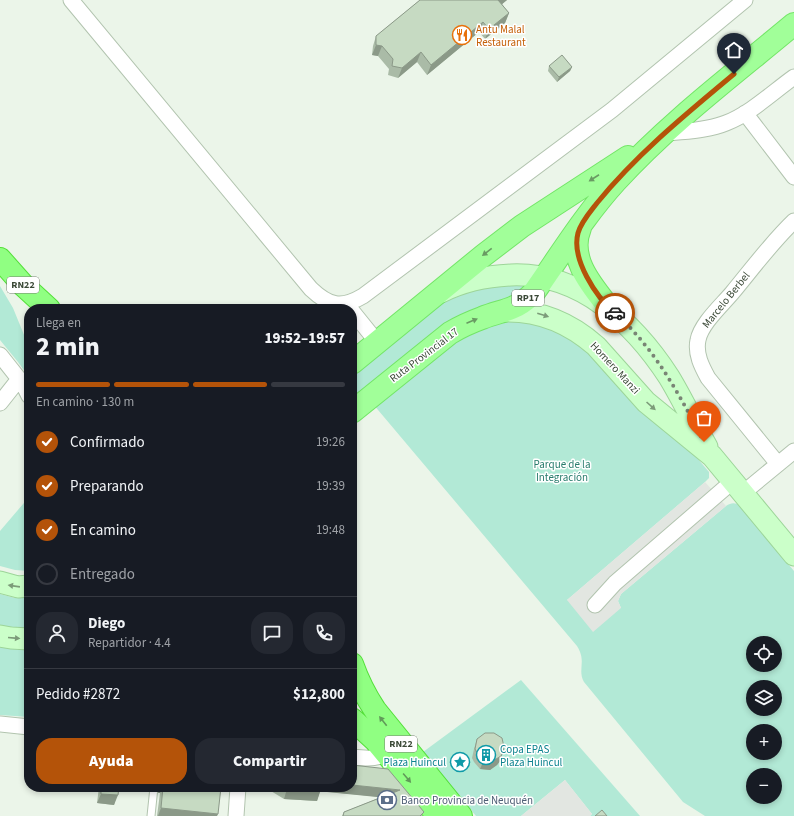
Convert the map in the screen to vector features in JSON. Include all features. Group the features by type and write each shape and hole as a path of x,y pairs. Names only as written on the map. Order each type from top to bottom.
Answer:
{"highway":[{"name":"RN22","path":"0,259 24,286 44,304"},
{"name":"RN22","path":"0,266 25,304"},
{"name":"RN22","path":"357,676 365,695 375,710 393,748 438,816"},
{"name":"RN22","path":"357,724 376,741 393,748 461,816"}],"main road":[{"name":"Ruta Provincial 17","path":"357,408 450,333 483,317 521,304 528,298 615,182 662,134 794,24"},
{"name":"Ruta Provincial 17","path":"357,359 484,255 522,226 662,134"},
{"path":"582,224 576,247 580,262 590,282 611,310"},
{"name":"Homero Manzi","path":"430,299 452,287 484,278 517,275 544,278 567,285 602,302 636,335 662,367 712,456"},
{"name":"Homero Manzi","path":"504,311 541,314 565,324 577,331 596,346 652,407 712,456 794,555"},
{"path":"0,582 18,587 24,586"},
{"path":"0,636 24,639"}],"street":[{"path":"71,0 311,289 318,296 334,304"},
{"path":"354,304 612,110 745,0"},
{"path":"662,134 715,127 726,123 745,113 794,77"},
{"path":"745,113 794,177"},
{"name":"Marcelo Berbel","path":"778,464 708,378 700,363 697,348 700,334 704,327 770,247 794,221"},
{"path":"357,318 377,342"},
{"path":"0,355 24,388"},
{"path":"0,402 19,379"},
{"path":"595,605 615,583 738,487 778,464 794,451"},
{"path":"0,724 24,726"},
{"path":"357,758 369,759 381,756 393,748"},
{"path":"236,816 238,792"}],"lane":[{"path":"151,816 153,792"}],"green space":[{"path":"517,283 528,288 357,399 357,370 408,326 423,315 455,297 477,289"},
{"path":"0,286 13,308 24,335 24,370 0,340"},
{"name":"Parque de la Integración","path":"523,319 567,333 681,439 709,472 709,478 705,482 567,600 621,608 618,601 621,594 726,506 733,503 740,506 794,571 794,816 705,816 683,802 584,682 581,673 582,661 577,646 373,404 438,350 492,322"},
{"path":"24,503 24,571 0,566 0,531"},
{"path":"0,594 15,598 24,598 24,630 0,628"},
{"path":"0,645 24,647 24,717 0,715"},
{"path":"521,680 640,816 590,816 592,814 565,780 521,816 476,816 423,752"}],"shaded area":[{"path":"705,482 726,506 621,594 618,601 621,608 593,632 567,600"},
{"path":"565,780 592,814 590,816 521,816"}],"building":[{"path":"420,0 498,0 509,13 489,29 483,22 431,65 421,52 402,68 392,66 393,59 382,46 376,45 376,36"},
{"path":"562,55 572,67 559,77 549,66"},
{"path":"485,733 494,733 502,738 504,747 503,752 501,756 493,761 484,760 475,749 477,739"},
{"path":"357,766 388,769 424,812 420,816 343,816 344,812 400,790 357,786"},
{"path":"101,792 118,792 118,795 101,794"},
{"path":"163,792 220,792 218,814 161,808"},
{"path":"602,810 607,816 595,816"}],"way so far":[{"path":"615,313 636,335 662,367 704,442"}],"place":[{"name":"Antu Malal Restaurant","path":"462,35"},
{"name":"Copa EPAS Plaza Huincul","path":"486,755"},
{"name":"Plaza Huincul","path":"460,762"},
{"name":"Banco Provincia de Neuquén","path":"387,800"}],"route":[{"path":"615,313 592,286 580,262 576,247 578,233 582,224 615,182 662,134 734,74"}]}
